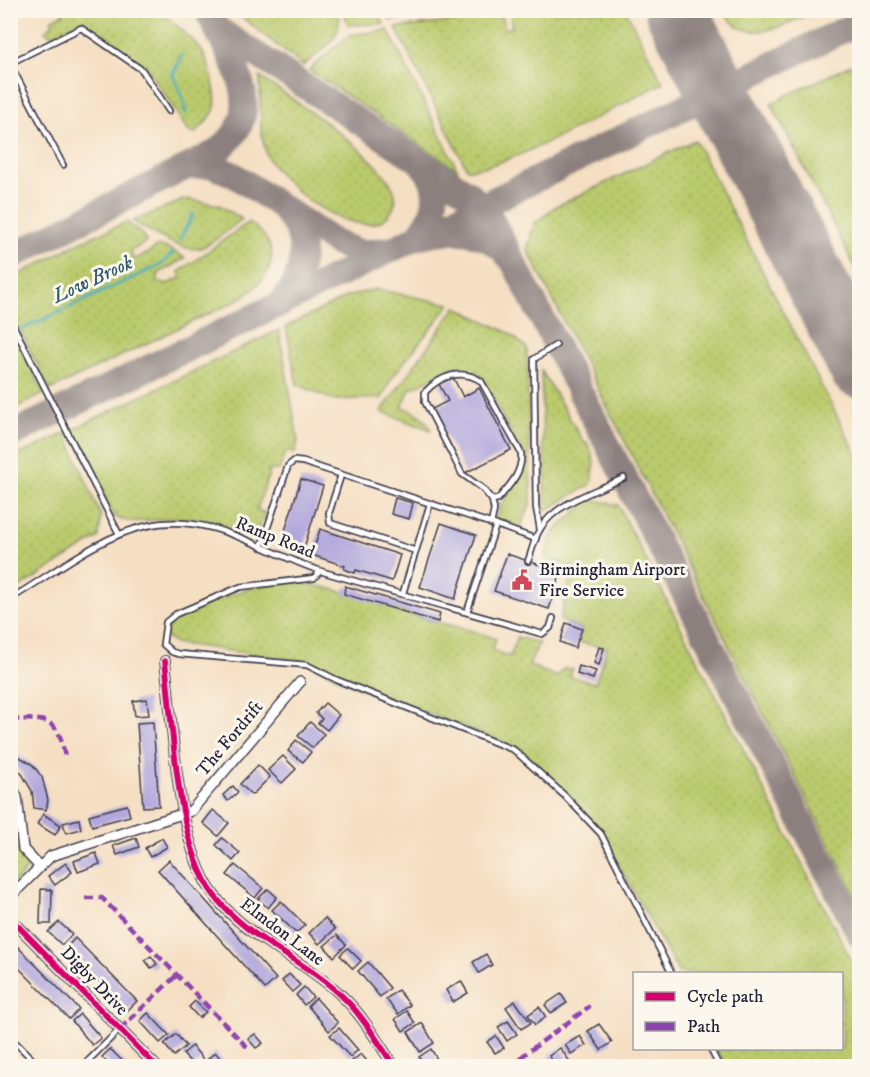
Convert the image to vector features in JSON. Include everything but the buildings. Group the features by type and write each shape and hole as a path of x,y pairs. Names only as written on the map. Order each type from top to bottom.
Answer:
{"street":[{"name":"Elmdon Lane","path":"165,661 183,812 197,867 215,897 245,927 313,973 346,1000 394,1066"},
{"name":"The Fordrift","path":"183,812 191,811 300,682"},
{"path":"10,784 17,797 22,849 40,867"},
{"path":"10,897 51,856 183,812"},
{"name":"Digby Drive","path":"10,918 156,1066"}],"lane":[{"path":"63,165 10,64 81,28 142,70 169,111"},
{"path":"10,320 119,534"},
{"path":"540,529 536,507 534,359 556,345"},
{"path":"467,612 493,525 494,510 492,500 482,488 462,474 428,410 425,392 452,374 476,377 481,381 521,453 522,466 518,474 498,499 492,500"},
{"path":"261,547 291,462 298,461 536,539"},
{"path":"341,474 329,513 330,523 416,551"},
{"path":"528,561 540,529 565,507 624,478"},
{"path":"403,593 430,504"},
{"name":"Ramp Road","path":"10,599 119,534 146,525 187,522 210,526 320,571 542,633 550,628 553,618"},
{"path":"320,571 314,578 240,587 176,614 166,622 163,644 172,652 180,654 307,665 337,680 514,750 565,796 601,834 671,972"},
{"path":"83,1066 120,1029"},
{"path":"10,1037 39,1066"},
{"path":"711,1050 719,1066"}],"green space":[{"path":"62,11 158,11 175,24 205,57 216,103 207,122 195,133 189,132 146,67 81,21 52,36 45,31 52,25 52,19 63,14"},
{"path":"234,11 338,11 338,29 330,43 303,66"},
{"path":"344,11 377,11 384,24 348,25"},
{"path":"386,11 494,11 390,20"},
{"path":"510,11 626,11 663,83 536,148 509,159 467,169 396,28 503,16 505,29 512,28"},
{"path":"724,11 815,11 779,27 754,31 743,29"},
{"path":"388,30 458,170 309,70 349,35"},
{"path":"859,61 859,275 771,103"},
{"path":"260,77 335,129 372,161 386,176 394,191 395,202 391,212 378,222 362,224 324,210 289,184 276,170 265,149 261,118"},
{"path":"695,140 859,459 859,902 527,249 534,224 555,207"},
{"path":"186,199 219,205 242,219 213,241 196,249 168,241 133,221"},
{"path":"127,222 143,235 146,242 131,251 133,259 160,246 185,258 159,273 157,282 167,284 181,278 179,272 249,222 268,241 272,255 271,263 268,272 255,288 237,300 50,390 11,312 11,279 82,241"},
{"path":"375,289 450,304 391,379 382,398 333,400 297,384 286,327 346,297"},
{"path":"456,307 509,333 527,348 531,503 520,528 495,520 520,471 522,453 479,373 454,367 410,389 402,407 420,415 431,430 381,412"},
{"path":"11,327 44,394 10,410"},
{"path":"279,330 298,440 295,453 285,452 279,470 270,470 257,510 266,513 257,530 247,535 218,524 196,519 129,521 114,516 71,430"},
{"path":"541,370 585,444 587,443 590,448 594,464 590,485 545,511"},
{"path":"66,433 101,516 99,537 11,593 10,459"},
{"path":"590,499 618,505 859,975 859,1066 725,1066 717,1050 843,1050 843,972 678,972 598,828 514,746 358,687 306,662 175,643 164,636 169,625 178,617 222,598 267,585 303,583 337,590 421,618 496,639 492,650 510,657 517,637 539,643 529,665 557,677 563,669 573,669 570,676 595,683 607,648 578,642 582,629 560,620 573,567 544,558 553,533"},
{"path":"11,799 17,850 26,860 27,869 11,888"}],"waterway":[{"name":"Low Brook","path":"182,55 173,74 186,113"},
{"name":"Low Brook","path":"180,240 193,214"},
{"name":"Low Brook","path":"23,329 162,264 173,253"}],"taxiway":[{"path":"207,10 216,28 468,193 487,211 860,935"},
{"path":"10,435 860,22"},
{"path":"10,257 216,152 231,138 240,123 244,108 244,93 240,78 217,30"},
{"path":"691,104 701,93 706,68 727,78 745,78"},
{"path":"691,104 705,103 715,106 733,122 733,98 745,78"},
{"path":"189,167 211,165 234,175 336,243 362,253 386,250"},
{"path":"422,165 433,183 435,202 429,220 417,237 442,232 466,233 489,240 509,257"},
{"path":"280,305 295,283 302,259 299,235 294,223 285,212"}],"runway":[{"path":"676,10 860,367"}],"railway":[{"path":"10,1062 15,1066"}],"marked path":[{"path":"10,720 34,719 50,723 59,735 65,758"},
{"path":"85,898 102,898 249,1049"},
{"path":"120,1029 178,974"},
{"path":"509,1066 590,1006"}],"cycle path":[{"path":"165,661 178,783 191,846 201,873 214,895 243,925 314,973 346,1000 366,1023 394,1066"},
{"path":"10,918 156,1066"}],"place":[{"name":"Birmingham Airport Fire Service","path":"522,580"}]}
